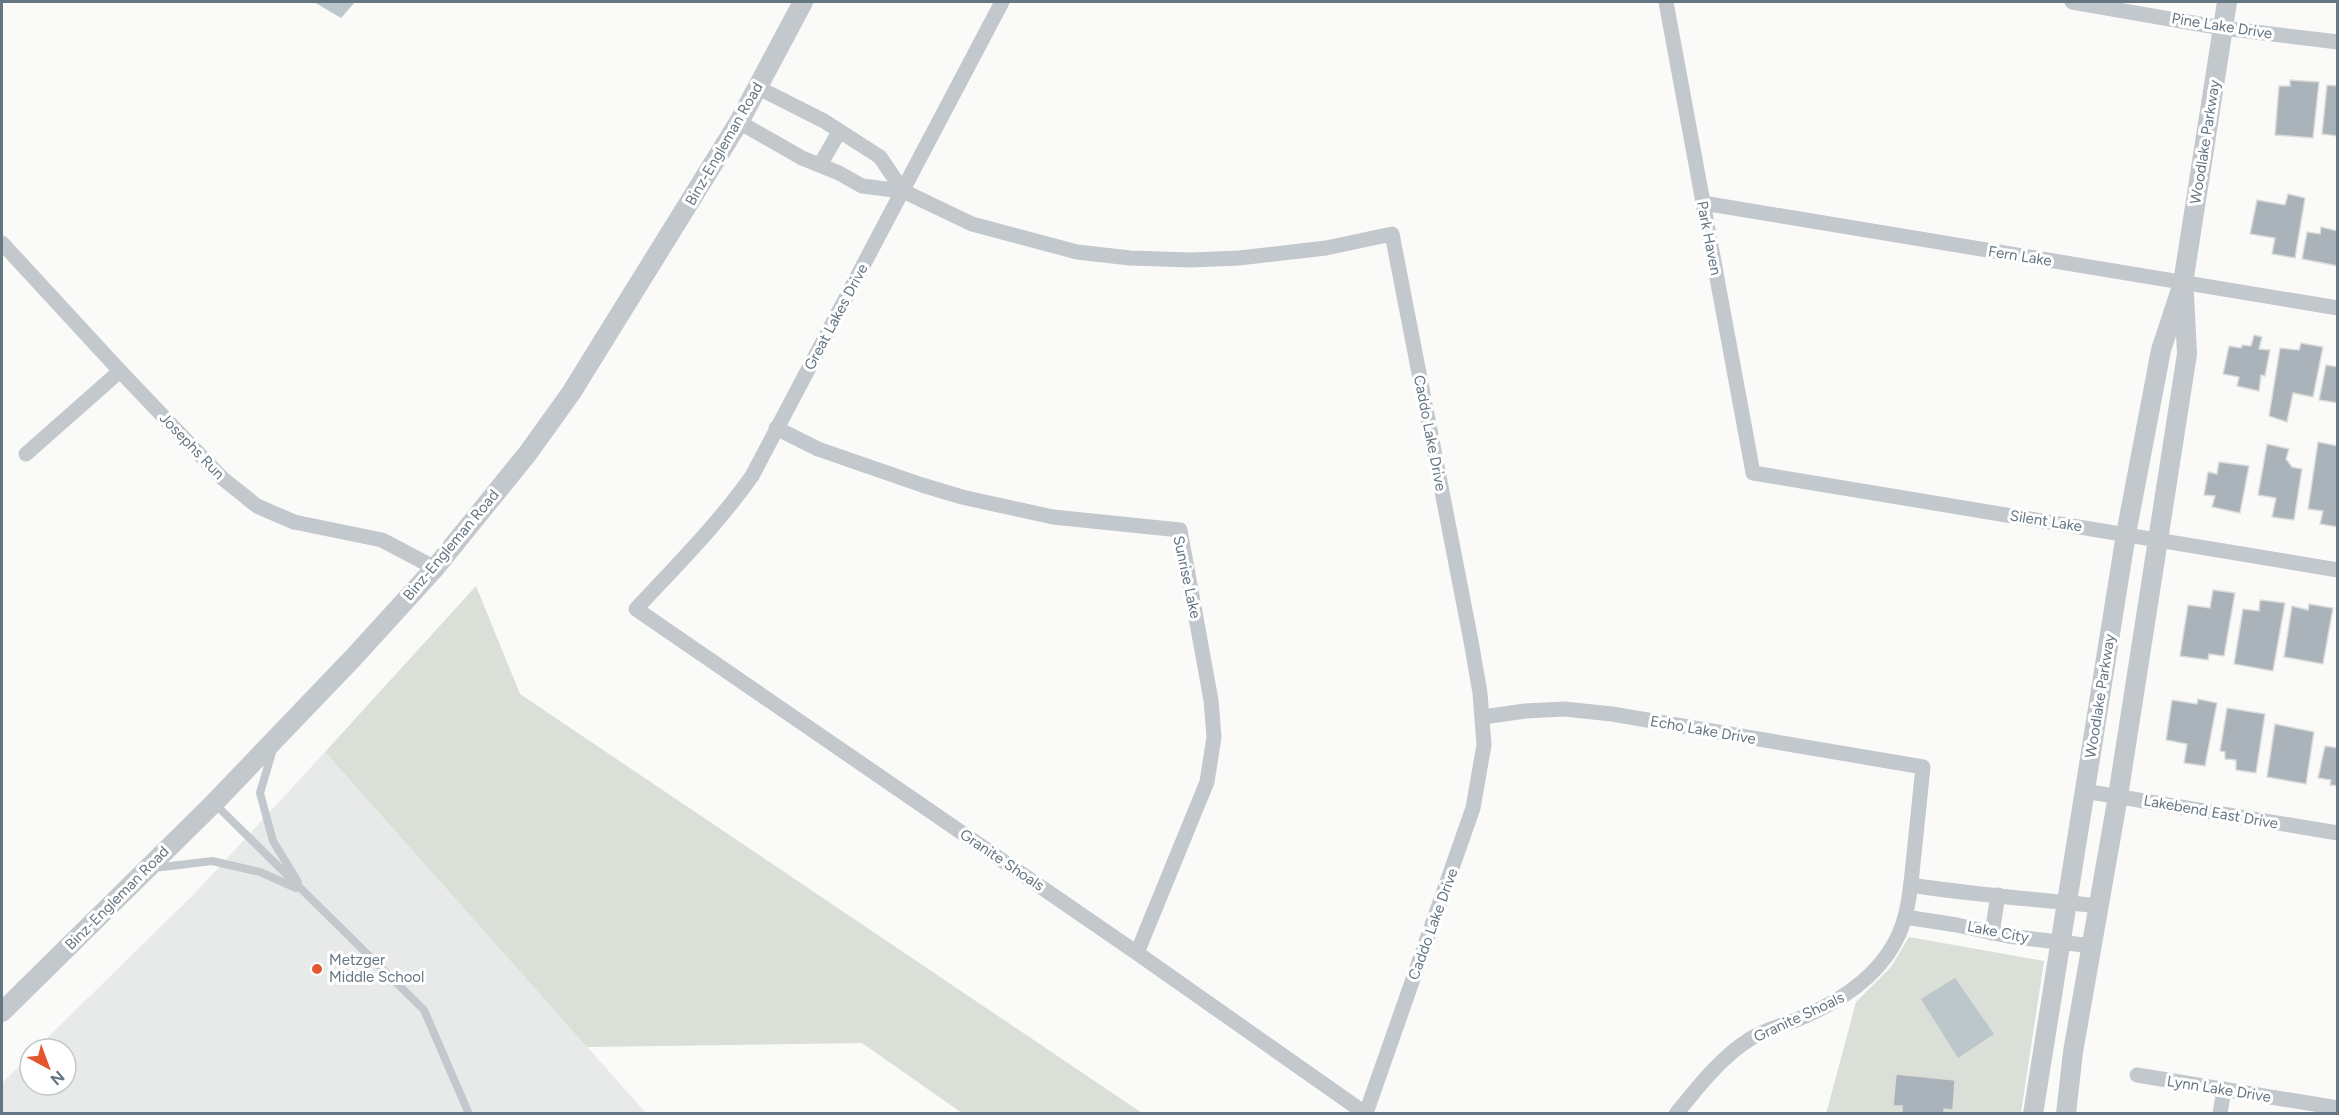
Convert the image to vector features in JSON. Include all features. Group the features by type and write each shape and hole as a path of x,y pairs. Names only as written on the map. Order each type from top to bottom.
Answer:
{"street":[{"name":"Binz-Engleman Road","path":"2,1012 214,803 276,738 435,568 528,453 571,393 739,122 802,2"},
{"name":"Great Lakes Drive","path":"636,609 701,540 752,476 1002,2"},
{"name":"Park Haven","path":"1666,2 1754,473"},
{"name":"Pine Lake Drive","path":"2072,2 2222,28 2337,42"},
{"name":"Woodlake Parkway","path":"2032,1113 2126,534 2161,350 2184,283 2227,2"},
{"path":"757,87 824,121 880,157 903,191"},
{"name":"Caddo Lake Drive","path":"739,122 802,158 862,186 903,191 972,224 1077,252 1130,258 1191,261 1250,258 1326,248 1392,234 1471,641 1483,717 1484,745 1473,808 1366,1113"},
{"path":"820,165 839,132"},
{"name":"Fern Lake","path":"1702,203 2337,308"},
{"name":"Josephs Run","path":"2,243 222,478 257,506 294,522 382,540 435,568"},
{"name":"Woodlake Parkway","path":"2066,1113 2073,1052 2118,796 2187,354 2184,283"},
{"path":"26,454 120,371"},
{"name":"Sunrise Lake","path":"776,428 818,449 962,497 1053,517 1180,530 1211,700 1214,737 1207,782 1137,953"},
{"name":"Silent Lake","path":"1754,473 2337,570"},
{"name":"Granite Shoals","path":"636,609 1366,1113"},
{"name":"Echo Lake Drive","path":"1483,717 1525,711 1564,709 1612,714 1923,767"},
{"name":"Granite Shoals","path":"1676,1113 1714,1070 1748,1041 1762,1032 1798,1019 1852,992 1875,971 1888,954 1905,917 1911,885 1923,767"},
{"name":"Lakebend East Drive","path":"2084,791 2337,833"},
{"path":"1911,885 1961,893 2099,906"},
{"path":"1992,933 1998,895"},
{"name":"Lake City","path":"1905,917 1992,933 2092,946"},
{"name":"Lynn Lake Drive","path":"2137,1075 2337,1108"},
{"path":"2220,1113 2224,1089"}],"lane":[{"path":"276,738 260,793 273,840 303,892"},
{"path":"214,803 424,1010 469,1113"},
{"path":"147,869 212,861 260,872 303,892"}],"shaded area":[{"path":"314,2 355,2 341,18"},
{"path":"476,586 520,694 1142,1113 962,1113 862,1043 587,1047 325,752"},
{"name":"Metzger Middle School","path":"325,752 646,1113 2,1114 2,1083 18,1067 18,1097 78,1097 78,1037 48,1037 197,891"},
{"path":"1909,937 2044,961 2021,1113 1826,1114 1856,1002 1891,967"},
{"path":"1955,978 1994,1034 1958,1058 1921,999"}],"building":[{"path":"2290,80 2319,82 2313,138 2275,135 2279,86 2290,86"},
{"path":"2327,85 2338,86 2337,136 2322,134"},
{"path":"2288,194 2305,198 2295,258 2272,254 2275,238 2250,234 2257,200 2285,205"},
{"path":"2321,227 2338,231 2338,266 2302,259 2307,232 2320,234"},
{"path":"2254,335 2262,337 2259,349 2270,350 2265,376 2261,375 2259,391 2237,386 2239,377 2223,374 2229,346 2241,348 2242,345 2251,346"},
{"path":"2301,343 2323,347 2313,397 2293,393 2287,422 2269,416 2280,348 2299,350"},
{"path":"2326,365 2338,367 2338,403 2319,400"},
{"path":"2318,442 2338,446 2338,527 2320,524 2323,511 2308,509"},
{"path":"2267,444 2289,449 2286,459 2292,467 2302,469 2294,520 2272,517 2276,498 2258,495"},
{"path":"2219,462 2249,466 2240,513 2212,507 2215,496 2204,495 2208,472 2217,474"},
{"path":"2213,590 2235,593 2224,656 2209,654 2208,660 2180,656 2188,605 2210,608"},
{"path":"2260,600 2285,603 2273,671 2234,664 2243,609 2259,611"},
{"path":"2309,604 2333,608 2323,664 2284,657 2292,606 2308,610"},
{"path":"2198,699 2217,703 2205,766 2184,763 2187,744 2166,740 2172,700 2197,704"},
{"path":"2227,708 2265,714 2256,773 2236,770 2236,760 2225,759 2225,752 2220,751"},
{"path":"2275,724 2314,732 2306,784 2267,777"},
{"path":"2325,746 2338,748 2338,786 2330,785 2331,780 2318,778"},
{"path":"1896,1074 1955,1080 1953,1110 1944,1109 1944,1114 1902,1114 1902,1106 1893,1106"}],"place":[{"name":"Metzger Middle School","path":"317,969"}]}
